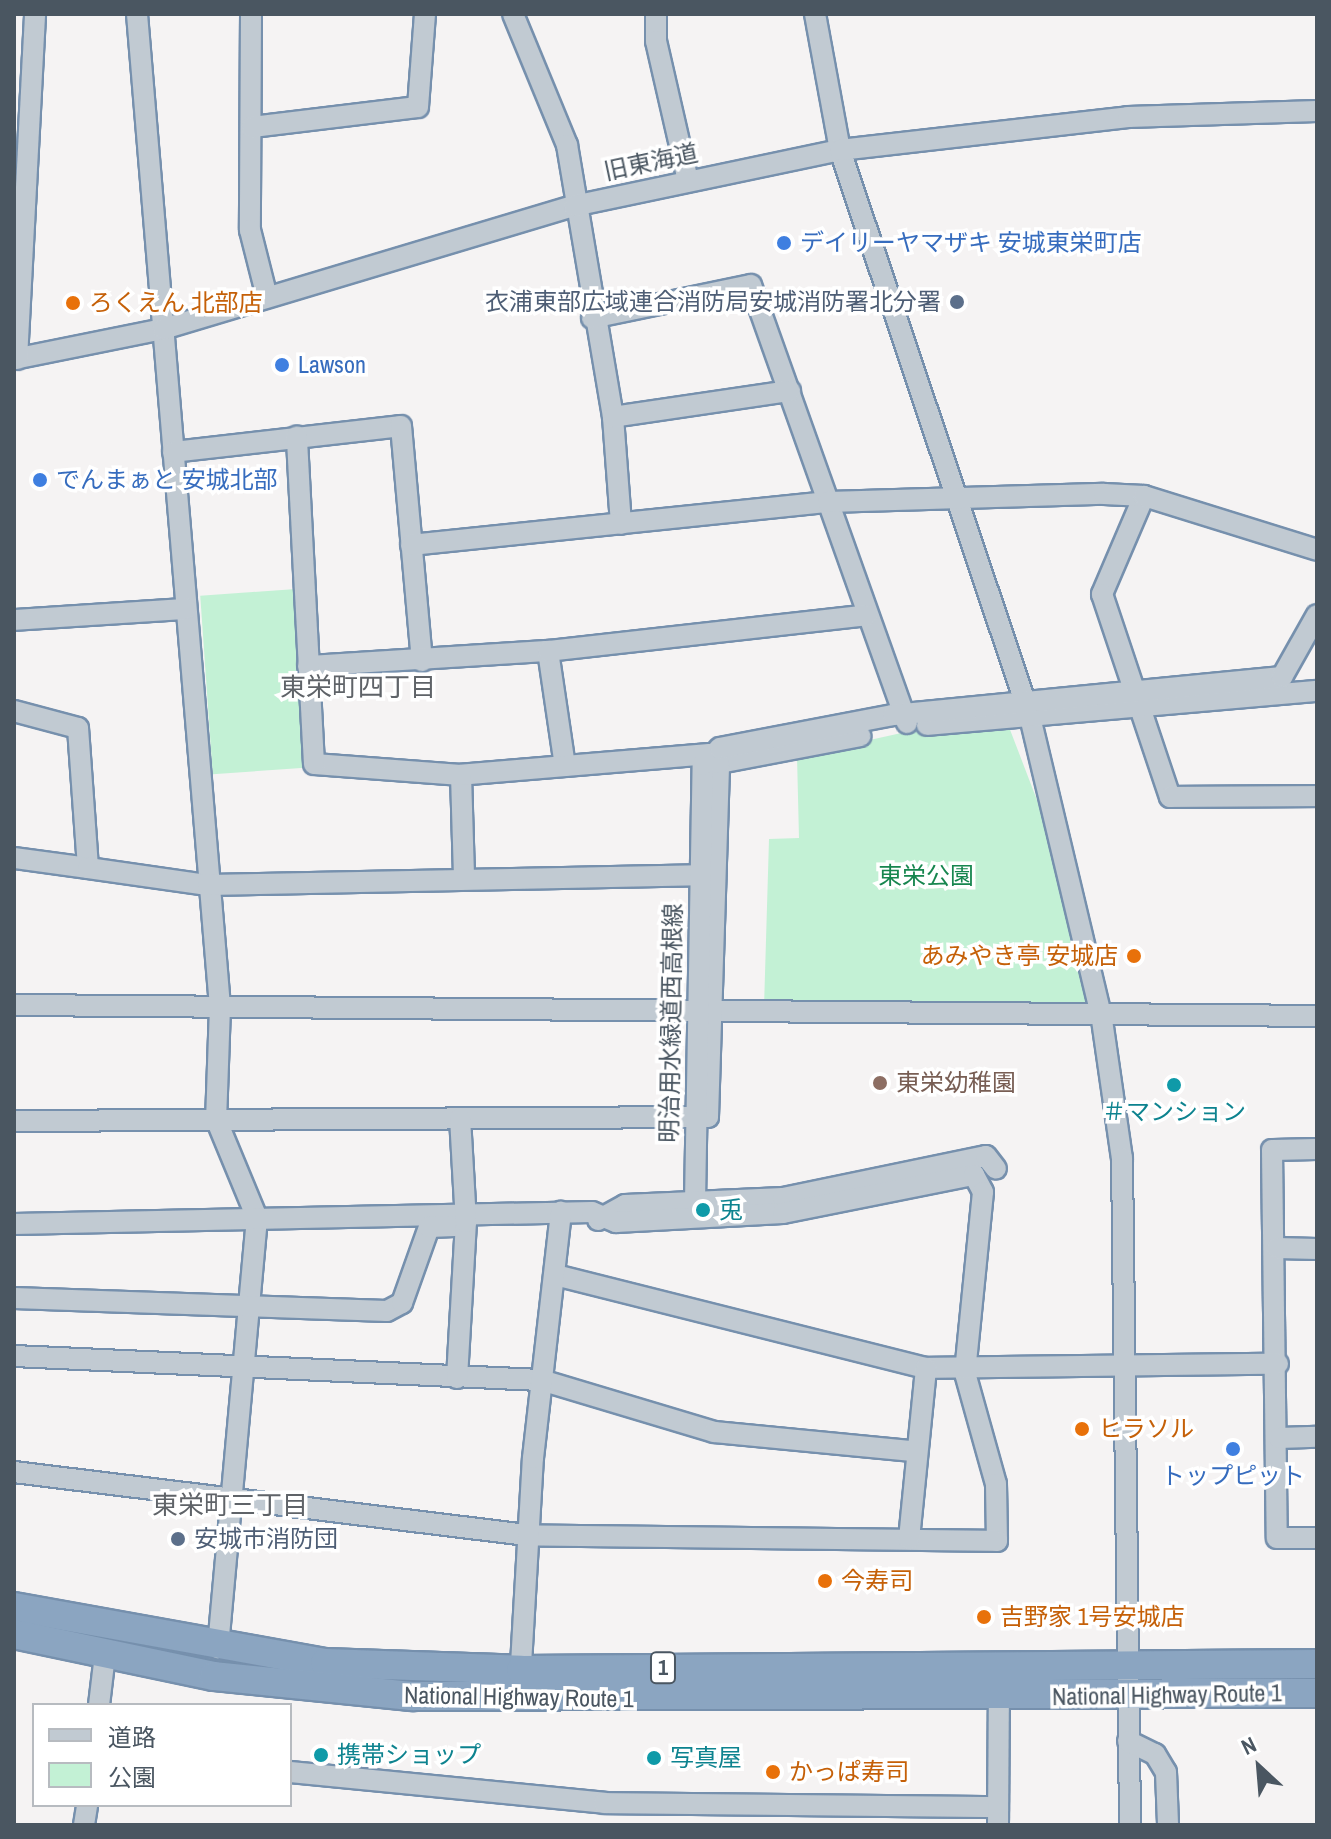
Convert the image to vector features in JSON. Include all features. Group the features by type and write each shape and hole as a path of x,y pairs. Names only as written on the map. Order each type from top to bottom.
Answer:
{"highway":[{"name":"National Highway Route 1","path":"14,1607 218,1648 325,1663 521,1670 1317,1664"},
{"name":"National Highway Route 1","path":"14,1634 105,1655 277,1686 519,1699 1128,1697 1317,1693"}],"street":[{"path":"15,359 21,141 35,14"},
{"path":"137,14 220,1007 216,1119 257,1218 244,1365 227,1500 218,1648"},
{"path":"251,14 250,230 267,297"},
{"path":"252,127 418,107 425,14"},
{"path":"513,14 567,145 592,318 613,417 621,524"},
{"path":"656,14 688,181"},
{"path":"815,14 840,150 1028,709 1102,1020 1122,1158 1128,1369 1130,1825"},
{"name":"旧東海道","path":"15,359 163,329 574,206 840,150 1128,117 1317,111"},
{"path":"592,318 751,285 906,720"},
{"path":"613,417 790,391"},
{"path":"173,452 401,426 422,661"},
{"path":"297,436 314,764 461,775 565,766 715,760 720,748 906,720 1267,685 1317,691"},
{"path":"1144,496 1102,594 1134,698 1170,797 1317,796"},
{"path":"411,545 828,502 957,497 1144,496 1317,550"},
{"path":"1267,685 1317,595"},
{"path":"14,620 186,609"},
{"path":"308,666 548,651 867,615"},
{"path":"1267,685 1282,677 1317,615"},
{"path":"548,651 565,766"},
{"path":"14,711 78,728 88,868"},
{"name":"明治用水緑道西高根線","path":"695,1202 693,1117 703,1012 707,875 703,765 715,760"},
{"path":"461,775 464,878"},
{"path":"14,858 208,885 707,875"},
{"path":"14,1005 703,1012 1102,1020 1317,1016"},
{"path":"14,1121 693,1117"},
{"path":"457,1378 465,1220 460,1118"},
{"path":"1317,1149 1272,1150 1277,1248 1277,1538 1317,1538"},
{"path":"605,1217 625,1205 783,1198 986,1156 996,1169"},
{"path":"14,1224 257,1218 465,1220 605,1217 616,1222 783,1213 974,1175 983,1192 965,1373 996,1484 997,1541 527,1535 14,1472"},
{"path":"519,1699 527,1535 541,1380 559,1276 560,1217"},
{"path":"14,1298 387,1311 402,1303 429,1227 465,1220"},
{"path":"1277,1248 1317,1249"},
{"path":"559,1276 926,1368 965,1373 1278,1364"},
{"path":"14,1356 541,1380 714,1432 913,1451"},
{"path":"909,1539 913,1451 926,1368"},
{"path":"1279,1438 1317,1437"},
{"path":"99,1703 105,1655"},
{"path":"292,1772 604,1803 998,1816 999,1697"},
{"path":"1128,1741 1155,1754 1166,1772 1168,1825"}],"green space":[{"path":"296,589 308,768 213,774 200,596"},
{"name":"東栄公園","path":"1009,727 1063,868 1095,1013 764,1007 769,839 799,838 797,756 906,732"}],"place":[{"name":"デイリーヤマザキ 安城東栄町店","path":"784,243"},
{"name":"衣浦東部広域連合消防局安城消防署北分署","path":"957,302"},
{"name":"ろくえん 北部店","path":"73,303"},
{"name":"Lawson","path":"282,365"},
{"name":"でんまぁと 安城北部","path":"40,480"},
{"name":"あみやき亭 安城店","path":"1134,956"},
{"name":"東栄幼稚園","path":"880,1083"},
{"name":"＃マンション","path":"1174,1085"},
{"name":"兎","path":"703,1210"},
{"name":"ヒラソル","path":"1082,1429"},
{"name":"トップピット","path":"1233,1449"},
{"name":"安城市消防団","path":"178,1539"},
{"name":"今寿司","path":"825,1581"},
{"name":"吉野家 1号安城店","path":"984,1617"},
{"name":"携帯ショップ","path":"321,1755"},
{"name":"写真屋","path":"654,1758"},
{"name":"かっぱ寿司","path":"773,1772"}],"district":[{"name":"東栄町四丁目","path":"358,687"},
{"name":"東栄町三丁目","path":"230,1505"}]}
